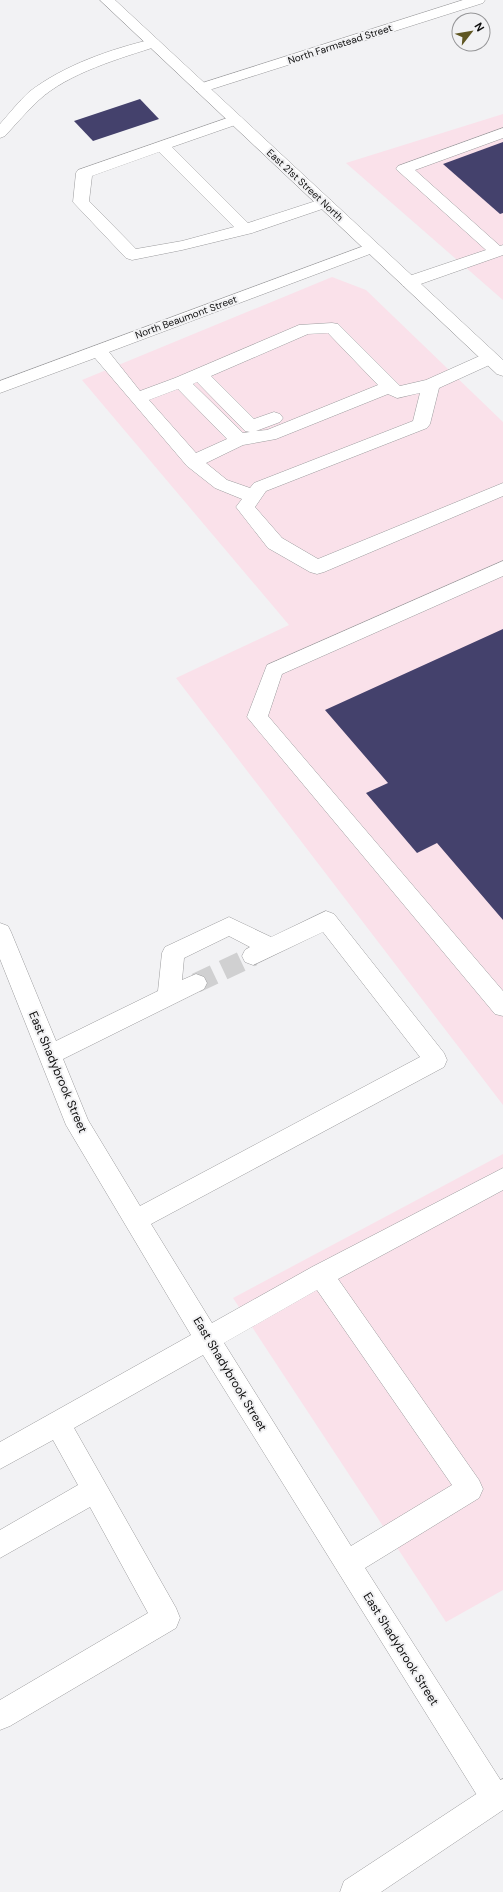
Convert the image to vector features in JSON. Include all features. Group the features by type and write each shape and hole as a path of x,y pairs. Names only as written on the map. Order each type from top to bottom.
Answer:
{"street":[{"name":"East 21st Street North","path":"107,0 503,370"},
{"name":"North Farmstead Street","path":"201,88 478,0"},
{"path":"0,133 34,96 60,79 100,60 153,43"},
{"path":"236,120 84,173 81,202 132,255 172,248 246,230 325,203"},
{"path":"500,251 404,169 503,133"},
{"path":"162,146 246,230"},
{"name":"North Beaumont Street","path":"0,386 372,248"},
{"path":"409,282 500,251"},
{"path":"138,398 304,330 332,328 390,387 397,392 430,385 490,358"},
{"path":"98,350 193,462 221,484 253,496"},
{"path":"199,374 251,428 335,394 373,394"},
{"path":"180,382 239,440"},
{"path":"430,385 421,424 260,487 245,506 275,543 318,567 503,489"},
{"path":"193,462 239,440 270,435 390,387"},
{"path":"502,1006 257,717 274,670 503,568"},
{"path":"136,1220 436,1060 326,920 262,952 229,926 173,953 169,997"},
{"name":"East Shadybrook Street","path":"0,932 78,1125 247,1404 499,1796"},
{"path":"50,1055 196,984"},
{"path":"0,1456 209,1340 321,1275 503,1178"},
{"path":"321,1275 470,1488 348,1563"},
{"path":"0,1716 166,1618 58,1424"},
{"path":"0,1546 95,1490"},
{"path":"355,1892 499,1796"}],"shaded area":[{"path":"503,114 503,300 346,163"},
{"path":"332,277 366,290 503,422 503,1105 176,678 289,625 82,380"},
{"path":"503,1154 503,1590 446,1622 233,1298"}],"building":[{"path":"140,99 159,119 93,141 74,121"},
{"path":"503,142 503,213 500,214 443,164"},
{"path":"503,629 503,920 437,843 417,853 366,793 388,783 325,710"}],"tunnel":[{"path":"196,983 253,956"}]}
